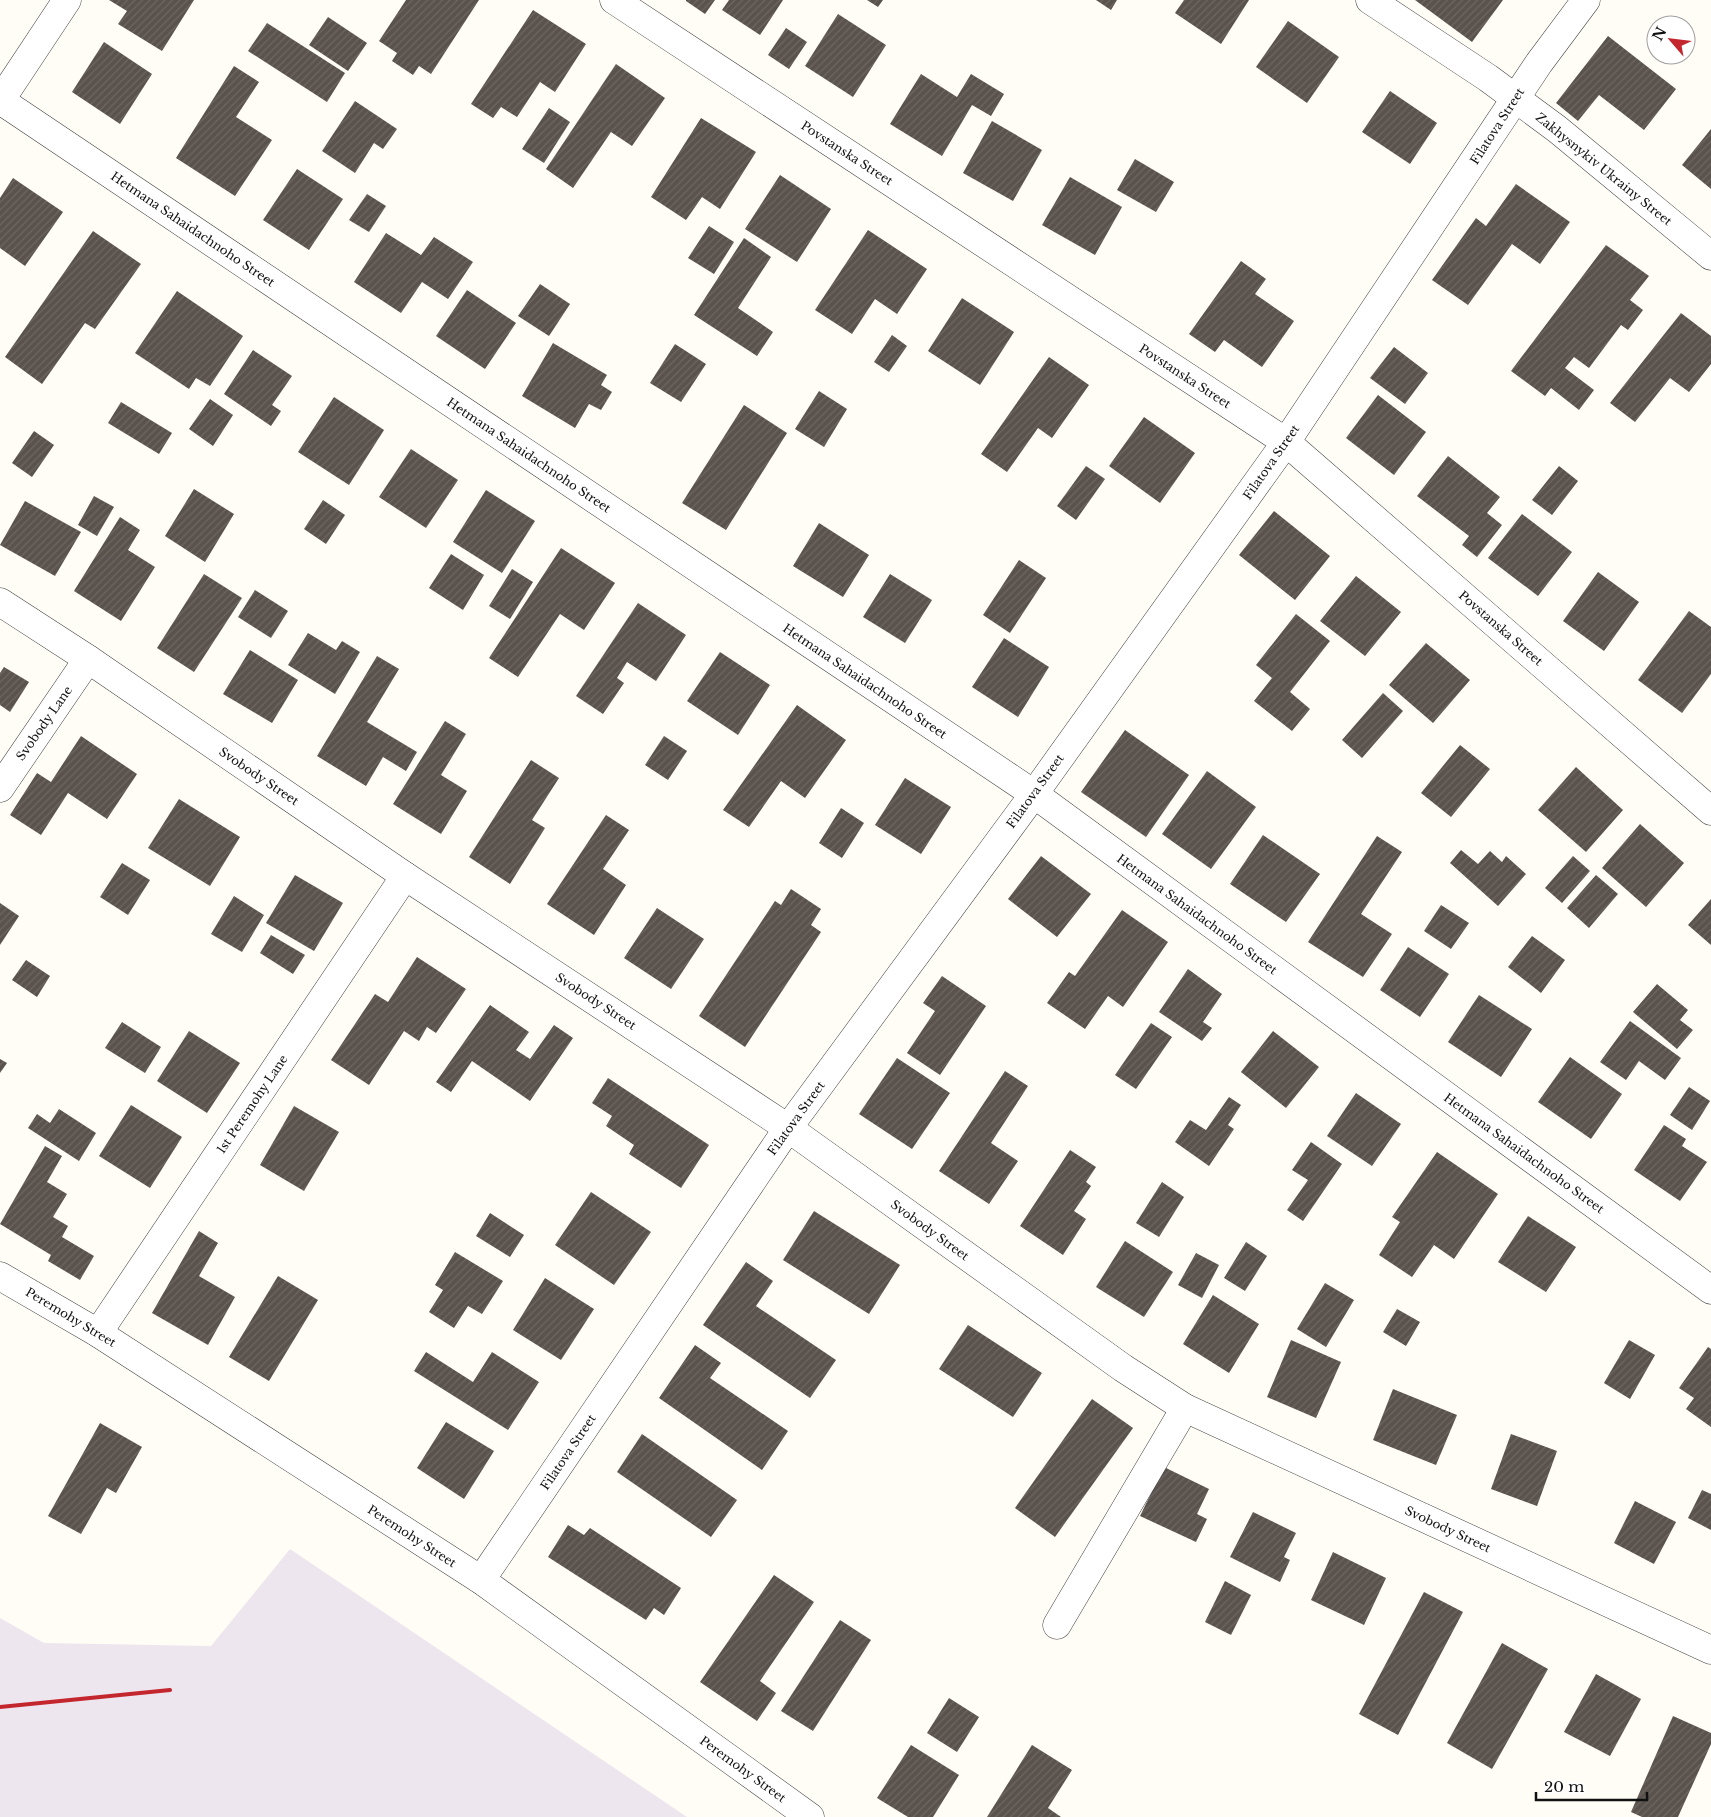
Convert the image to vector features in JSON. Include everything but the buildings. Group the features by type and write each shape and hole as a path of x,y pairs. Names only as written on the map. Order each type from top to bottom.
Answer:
{"street":[{"path":"0,100 67,0"},
{"name":"Povstanska Street","path":"614,0 1286,442 1711,811"},
{"name":"Zakhysnykiv Ukrainy Street","path":"1370,0 1488,78 1556,129 1711,256"},
{"name":"Filatova Street","path":"481,1580 788,1128 1034,794 1286,442 1539,63 1586,0"},
{"name":"Hetmana Sahaidachnoho Street","path":"0,100 1034,794 1711,1290"},
{"name":"Svobody Street","path":"0,602 88,659 405,876 788,1128 1122,1368 1186,1408 1711,1650"},
{"name":"Svobody Lane","path":"0,788 88,659"},
{"name":"1st Peremohy Lane","path":"98,1333 405,876"},
{"name":"Peremohy Street","path":"0,1276 98,1333 481,1580 810,1817"},
{"path":"1057,1625 1186,1408"}],"shaded area":[{"path":"290,1549 687,1817 0,1817 0,1618 44,1643 211,1646"}],"railway":[{"path":"0,1707 170,1690"}]}
